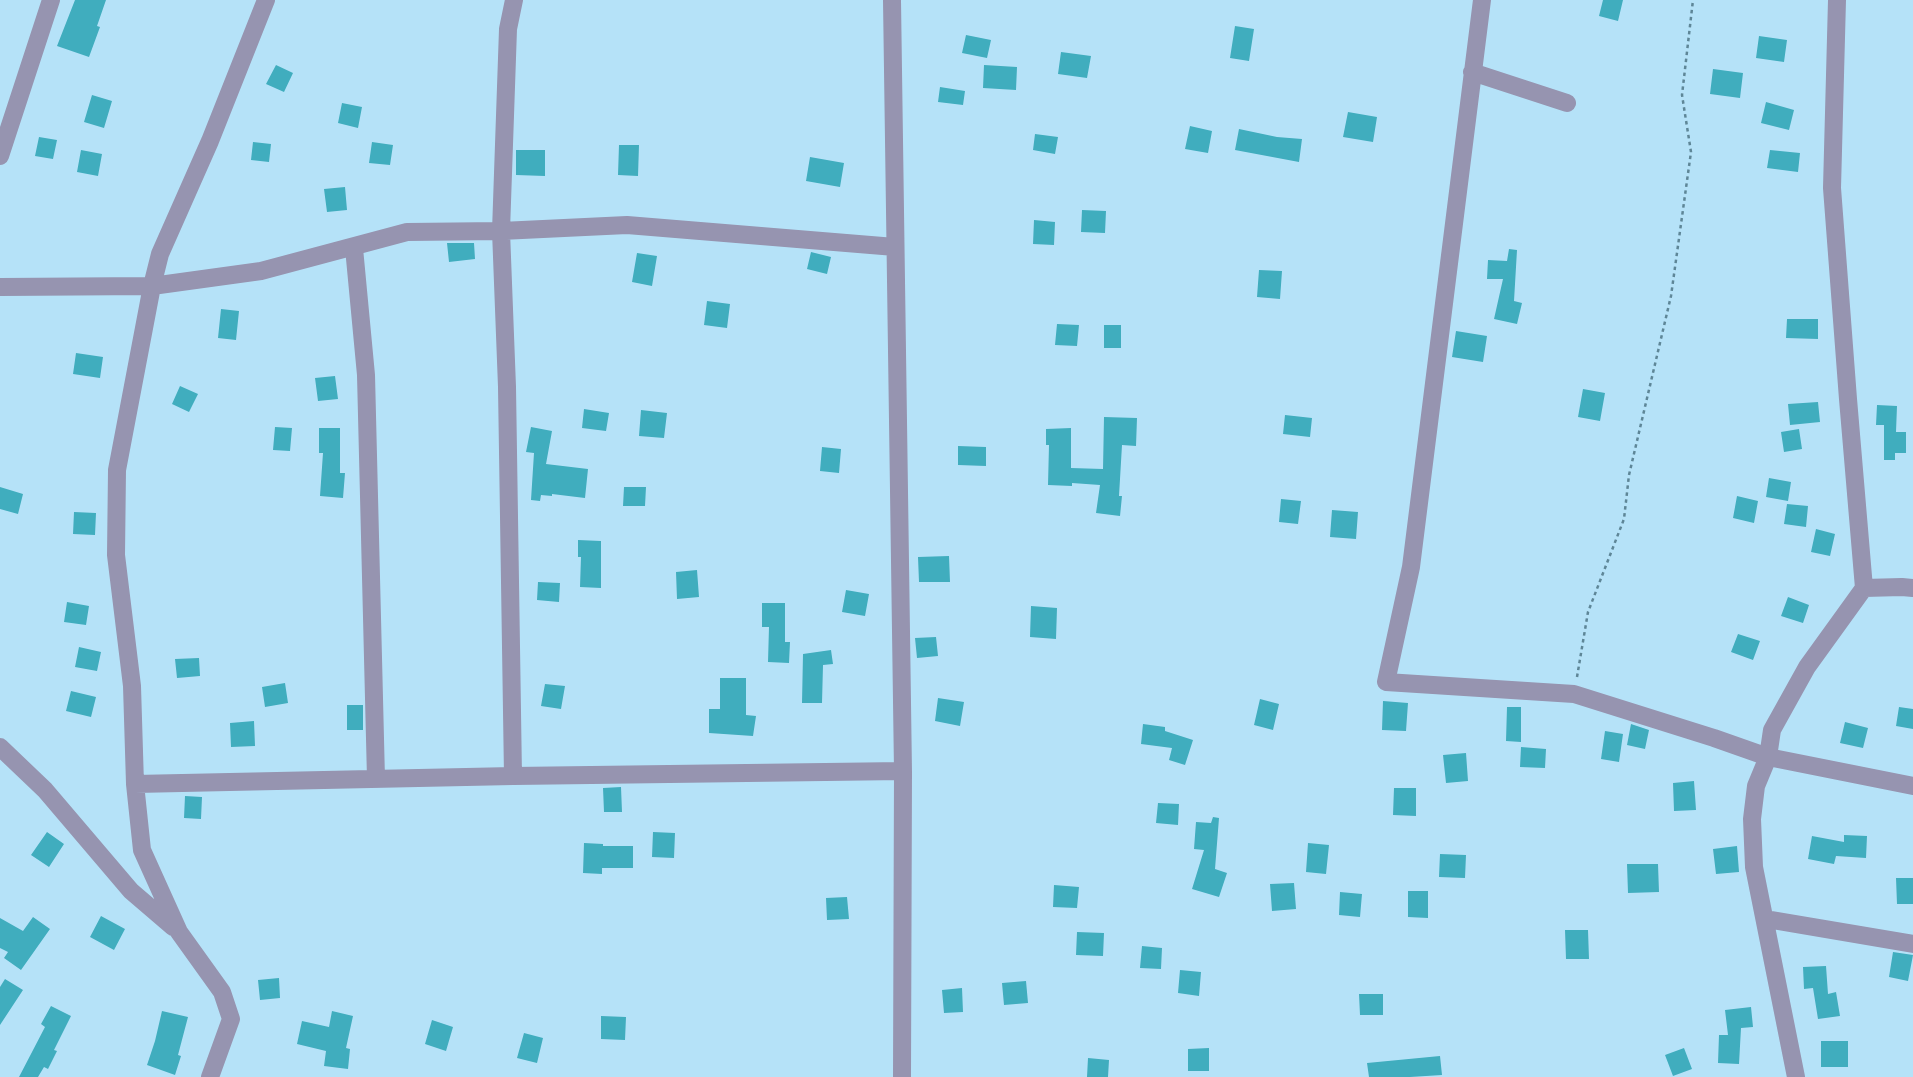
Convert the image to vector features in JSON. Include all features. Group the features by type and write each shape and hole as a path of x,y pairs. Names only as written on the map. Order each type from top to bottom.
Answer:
{"street":[{"path":"0,156 51,0"},
{"path":"210,1077 231,1019 222,992 179,932 142,850 135,784 131,686 116,555 117,470 160,254 210,141 266,0"},
{"path":"513,776 507,387 501,231 508,29 514,0"},
{"path":"892,0 903,771 902,1077"},
{"path":"1482,0 1411,567 1386,682 1574,694 1768,757 1913,786"},
{"path":"1796,1077 1754,867 1752,819 1756,786 1768,757 1772,730 1807,667 1864,588 1832,188 1837,0"},
{"path":"1472,72 1567,103"},
{"path":"0,287 152,286 261,271 407,232 627,225 895,247"},
{"path":"354,247 366,375 376,779"},
{"path":"1864,588 1913,588"},
{"path":"0,747 45,790 131,891 179,932"},
{"path":"135,784 903,771"},
{"path":"1766,919 1913,944"}],"path":[{"path":"1574,694 1588,612 1625,519 1629,475 1671,296 1691,152 1682,95 1693,0"}],"building":[{"path":"75,0 106,0 89,57 57,46"},
{"path":"1603,0 1623,0 1618,21 1599,16"},
{"path":"1235,26 1254,29 1249,61 1230,58"},
{"path":"966,35 991,40 987,58 962,53"},
{"path":"1759,36 1787,40 1784,62 1756,58"},
{"path":"1061,52 1091,56 1087,78 1058,74"},
{"path":"276,65 293,73 284,92 266,84"},
{"path":"984,65 1017,67 1016,90 983,88"},
{"path":"1713,69 1743,73 1740,98 1710,94"},
{"path":"940,87 965,91 963,105 938,102"},
{"path":"92,95 112,101 104,128 84,122"},
{"path":"1766,102 1794,110 1789,130 1761,123"},
{"path":"342,103 362,107 358,128 338,123"},
{"path":"1348,112 1377,117 1373,142 1343,137"},
{"path":"1190,126 1212,131 1208,153 1185,149"},
{"path":"1239,129 1302,139 1299,162 1235,150"},
{"path":"1035,134 1058,137 1055,154 1033,150"},
{"path":"39,137 57,140 53,159 35,156"},
{"path":"253,142 271,144 269,162 251,160"},
{"path":"372,142 393,145 390,165 369,163"},
{"path":"619,145 639,145 638,176 618,175"},
{"path":"81,150 102,154 98,176 77,172"},
{"path":"516,150 545,150 545,176 516,175"},
{"path":"1770,150 1800,153 1798,172 1767,168"},
{"path":"810,157 844,163 840,187 806,181"},
{"path":"345,187 347,210 327,212 324,189"},
{"path":"1082,210 1106,211 1105,233 1081,232"},
{"path":"1034,220 1055,222 1054,245 1033,244"},
{"path":"447,243 474,243 475,259 449,262"},
{"path":"1509,249 1517,250 1514,301 1522,303 1517,324 1494,319 1503,279 1487,279 1488,260 1507,261"},
{"path":"811,252 831,257 827,274 807,269"},
{"path":"637,253 657,256 652,286 632,282"},
{"path":"1259,270 1282,271 1280,299 1257,297"},
{"path":"707,301 730,304 727,328 704,325"},
{"path":"221,309 239,311 236,340 218,338"},
{"path":"1787,319 1818,319 1818,339 1786,338"},
{"path":"1057,324 1079,325 1077,346 1055,345"},
{"path":"1104,325 1121,325 1121,348 1104,348"},
{"path":"1456,331 1487,336 1483,362 1452,357"},
{"path":"76,353 103,357 100,378 73,374"},
{"path":"335,376 338,399 318,401 315,378"},
{"path":"180,386 198,394 189,412 172,404"},
{"path":"1583,389 1605,393 1600,421 1578,417"},
{"path":"1818,402 1820,422 1790,425 1788,404"},
{"path":"1877,405 1897,406 1896,432 1906,432 1906,453 1895,453 1895,460 1884,460 1884,425 1876,425"},
{"path":"584,409 609,413 606,431 582,428"},
{"path":"641,410 667,413 664,438 639,436"},
{"path":"1285,415 1312,418 1310,437 1283,434"},
{"path":"1104,417 1137,418 1136,446 1122,445 1120,516 1096,513 1100,485 1048,485 1049,445 1046,445 1046,429 1071,428 1071,468 1103,469"},
{"path":"275,427 292,428 290,451 273,450"},
{"path":"531,427 552,431 546,464 588,469 585,498 552,494 541,495 540,501 531,500 534,453 526,452"},
{"path":"319,428 340,428 340,473 345,473 343,498 320,496 323,453 319,453"},
{"path":"1799,429 1802,449 1784,452 1781,432"},
{"path":"958,446 986,447 986,466 958,465"},
{"path":"822,447 841,449 839,473 820,471"},
{"path":"1769,478 1791,482 1788,501 1766,497"},
{"path":"0,487 23,494 18,514 0,509"},
{"path":"624,487 646,487 645,506 623,506"},
{"path":"1737,496 1758,501 1754,523 1733,518"},
{"path":"1281,499 1301,501 1298,524 1279,522"},
{"path":"1787,504 1808,506 1806,527 1784,524"},
{"path":"1332,510 1358,512 1356,539 1330,537"},
{"path":"74,512 96,513 95,535 73,534"},
{"path":"1816,529 1835,534 1830,556 1811,552"},
{"path":"578,540 601,541 601,588 580,587 581,557 578,557"},
{"path":"949,556 950,582 919,582 918,557"},
{"path":"697,570 699,597 677,599 676,572"},
{"path":"538,582 560,583 559,602 537,600"},
{"path":"846,590 869,594 865,616 842,612"},
{"path":"1788,597 1809,605 1803,623 1781,616"},
{"path":"67,602 89,606 86,625 64,622"},
{"path":"762,603 785,603 785,642 790,642 789,663 768,662 769,627 762,627"},
{"path":"1031,606 1057,608 1056,639 1030,637"},
{"path":"1738,634 1760,641 1753,660 1731,652"},
{"path":"936,637 938,656 917,658 915,638"},
{"path":"79,647 101,652 97,671 75,667"},
{"path":"831,650 833,664 823,665 822,703 802,703 803,654"},
{"path":"199,658 200,676 177,678 175,659"},
{"path":"720,678 746,678 746,715 756,716 753,736 709,733 709,709 720,709"},
{"path":"285,683 288,703 265,707 262,687"},
{"path":"545,684 565,686 561,709 541,706"},
{"path":"71,691 96,697 91,717 66,711"},
{"path":"938,698 964,702 960,726 935,721"},
{"path":"1260,699 1279,704 1273,730 1254,725"},
{"path":"1383,701 1408,703 1406,731 1382,730"},
{"path":"347,705 363,705 363,730 347,730"},
{"path":"1507,707 1521,707 1521,742 1506,741"},
{"path":"1899,707 1913,709 1913,729 1896,726"},
{"path":"254,721 255,746 231,747 230,723"},
{"path":"1845,722 1868,728 1863,748 1840,743"},
{"path":"1143,724 1165,727 1165,731 1193,740 1185,765 1169,760 1172,748 1141,744"},
{"path":"1631,724 1649,730 1645,749 1627,745"},
{"path":"1605,731 1623,734 1619,762 1601,759"},
{"path":"1521,747 1546,749 1545,768 1520,767"},
{"path":"1466,753 1468,781 1446,783 1443,755"},
{"path":"1694,781 1696,810 1674,811 1673,783"},
{"path":"621,787 622,812 604,812 603,788"},
{"path":"1394,788 1416,788 1416,816 1393,815"},
{"path":"185,796 202,797 201,819 184,818"},
{"path":"1158,803 1179,804 1178,825 1156,823"},
{"path":"1213,817 1219,818 1215,869 1227,873 1219,897 1192,889 1204,850 1194,849 1196,822 1211,823"},
{"path":"47,832 64,844 49,867 31,855"},
{"path":"653,832 675,833 674,858 652,857"},
{"path":"1844,835 1867,836 1866,858 1836,856 1834,864 1808,859 1812,836 1844,842"},
{"path":"584,843 633,846 633,868 602,868 602,874 583,873"},
{"path":"1308,843 1329,845 1326,874 1306,872"},
{"path":"1737,846 1739,872 1716,874 1713,849"},
{"path":"1440,854 1466,855 1465,878 1439,877"},
{"path":"1627,864 1658,864 1659,892 1628,893"},
{"path":"1896,878 1913,878 1913,904 1897,904"},
{"path":"1294,883 1296,909 1272,911 1270,884"},
{"path":"1054,885 1079,887 1077,908 1053,907"},
{"path":"1408,891 1428,891 1428,918 1408,917"},
{"path":"1340,892 1362,894 1360,917 1339,915"},
{"path":"847,897 849,919 827,920 826,898"},
{"path":"101,916 125,929 114,950 90,937"},
{"path":"33,917 50,929 21,970 4,958 8,952 0,948 0,918 23,931"},
{"path":"1565,930 1588,930 1589,959 1566,959"},
{"path":"1077,932 1104,933 1103,956 1076,955"},
{"path":"1142,946 1162,948 1161,969 1140,968"},
{"path":"1893,952 1913,955 1908,981 1889,977"},
{"path":"1826,966 1828,994 1836,992 1840,1016 1818,1019 1813,988 1804,989 1803,967"},
{"path":"1180,970 1201,972 1199,996 1178,993"},
{"path":"279,978 280,998 260,1000 258,980"},
{"path":"5,979 23,990 0,1025 0,987"},
{"path":"1026,981 1028,1003 1004,1005 1002,983"},
{"path":"962,988 963,1012 944,1013 942,990"},
{"path":"1359,994 1383,994 1383,1015 1360,1015"},
{"path":"51,1006 71,1016 54,1050 57,1051 48,1069 44,1067 38,1077 19,1077 45,1027 41,1024"},
{"path":"1751,1007 1753,1027 1741,1028 1739,1064 1718,1063 1719,1035 1728,1035 1725,1010"},
{"path":"162,1011 188,1017 175,1075 147,1065"},
{"path":"332,1011 353,1016 346,1048 350,1049 348,1069 324,1066 326,1051 297,1044 302,1021 329,1027"},
{"path":"601,1016 626,1017 625,1040 601,1039"},
{"path":"432,1020 453,1027 446,1051 425,1044"},
{"path":"524,1033 543,1038 537,1063 517,1058"},
{"path":"1821,1041 1848,1041 1848,1067 1821,1067"},
{"path":"1209,1048 1209,1071 1188,1071 1188,1049"},
{"path":"1684,1048 1692,1069 1673,1076 1665,1055"},
{"path":"1440,1056 1442,1075 1369,1077 1367,1063"},
{"path":"1088,1058 1109,1060 1108,1077 1087,1077"}]}
